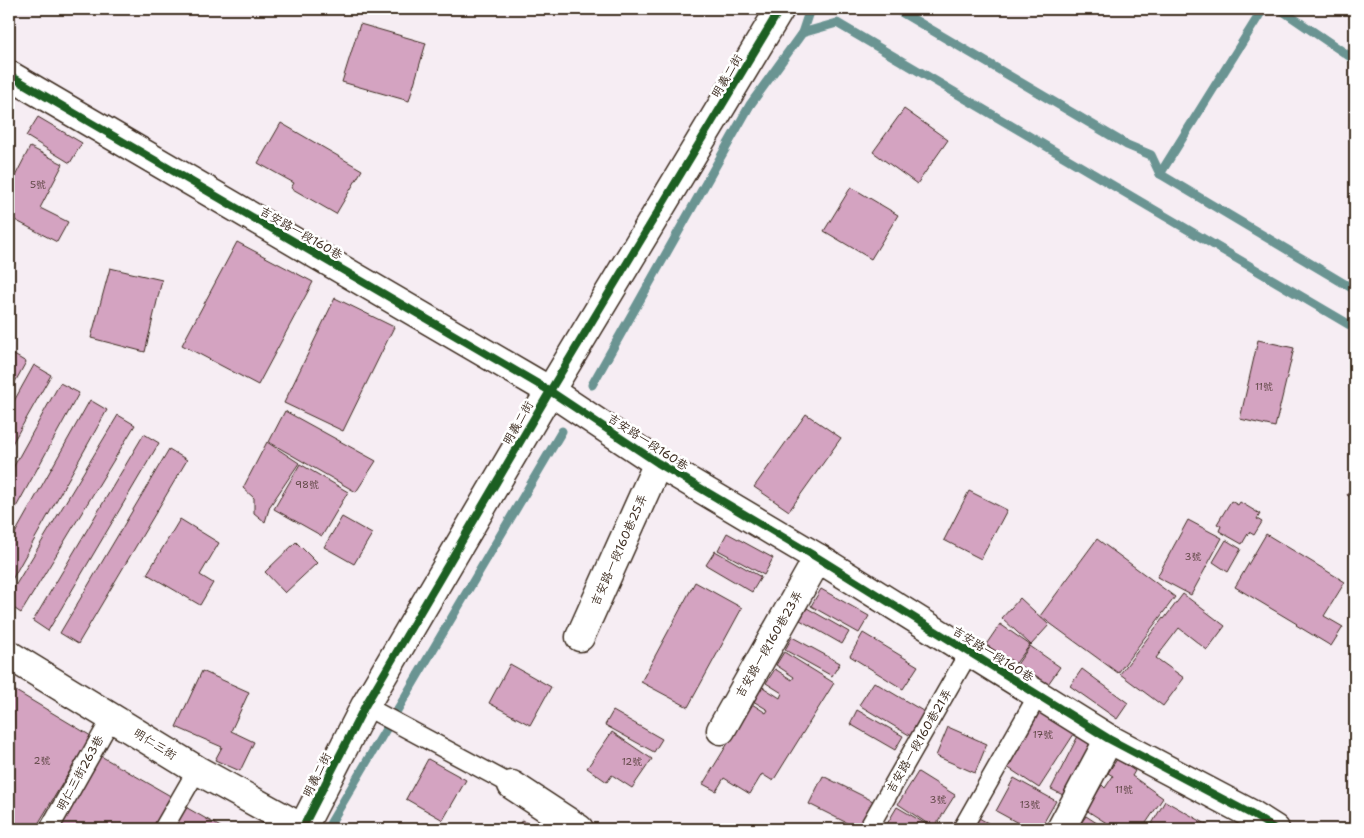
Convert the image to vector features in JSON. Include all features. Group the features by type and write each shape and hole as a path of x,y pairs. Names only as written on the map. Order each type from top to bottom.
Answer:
{"street":[{"name":"明義二街","path":"303,829 365,706 550,391 780,9"},
{"name":"吉安路一段160巷","path":"9,75 550,391 658,463 818,558 1110,739 1257,825"},
{"name":"吉安路一段160巷25弄","path":"580,637 658,463"},
{"name":"吉安路一段160巷23弄","path":"721,730 818,558"},
{"name":"明仁三街","path":"9,655 197,770 303,829"},
{"path":"1061,829 1110,739"},
{"path":"512,785 579,829"}],"lane":[{"name":"吉安路一段160巷21弄","path":"868,829 969,652"},
{"path":"962,829 1038,695"},
{"path":"365,706 512,785"},
{"name":"明仁三街263巷","path":"49,829 112,717"},
{"path":"163,829 197,770"}],"building":[{"path":"360,24 426,43 409,101 342,82"},
{"path":"904,109 948,140 917,184 873,152"},
{"path":"38,117 82,143 70,163 26,136"},
{"path":"281,123 362,170 336,214 291,188 294,183 258,163"},
{"path":"30,147 63,164 40,208 68,222 57,242 9,217 9,188"},
{"path":"851,187 898,215 871,259 824,231"},
{"path":"237,242 313,282 258,385 182,345"},
{"path":"110,268 162,280 145,352 91,338"},
{"path":"335,298 394,327 343,431 284,403"},
{"path":"1258,340 1294,348 1275,427 1240,419"},
{"path":"9,352 26,362 9,393"},
{"path":"34,365 51,375 9,449 9,410"},
{"path":"60,383 79,393 9,520 9,475"},
{"path":"90,400 107,410 9,585 9,544"},
{"path":"285,411 376,461 356,492 269,442"},
{"path":"806,414 841,438 789,511 754,487"},
{"path":"118,415 135,425 21,613 9,605 9,596"},
{"path":"144,434 159,443 48,631 33,621"},
{"path":"267,442 299,463 270,506 265,522 254,513 254,498 243,488"},
{"path":"169,449 187,460 78,644 60,633"},
{"path":"300,464 348,492 322,536 274,509"},
{"path":"1355,482 1355,500 1347,495"},
{"path":"969,491 1007,510 981,559 944,540"},
{"path":"1231,501 1238,505 1240,502 1260,514 1257,519 1262,522 1254,535 1249,532 1242,544 1219,531 1221,526 1217,524"},
{"path":"342,517 372,534 354,564 324,547"},
{"path":"180,519 219,543 200,575 213,583 200,605 147,574"},
{"path":"1188,520 1222,538 1191,595 1157,577"},
{"path":"727,533 773,558 764,575 718,550"},
{"path":"1266,534 1345,582 1324,616 1343,627 1331,646 1235,587"},
{"path":"1097,539 1175,597 1118,673 1040,616"},
{"path":"1226,540 1241,549 1228,572 1213,562"},
{"path":"296,542 317,563 285,593 265,572"},
{"path":"715,551 761,577 752,592 706,565"},
{"path":"695,582 742,608 688,707 641,682"},
{"path":"821,589 869,616 859,633 811,606"},
{"path":"1183,594 1225,626 1207,650 1179,628 1156,658 1184,678 1163,706 1120,674"},
{"path":"1020,598 1049,625 1031,645 1002,618"},
{"path":"807,608 849,632 842,644 800,620"},
{"path":"1000,624 1030,645 1013,667 985,646"},
{"path":"863,633 918,666 903,689 850,656"},
{"path":"792,637 840,663 832,676 785,650"},
{"path":"1030,646 1060,667 1046,687 1016,666"},
{"path":"784,652 834,683 773,781 762,774 750,794 724,778 716,791 703,784 752,704 766,713 768,710 753,701 761,686 780,698 782,693 766,683 775,669 792,680 794,677 776,665"},
{"path":"510,664 551,687 530,725 489,703"},
{"path":"1082,669 1128,703 1117,719 1070,686"},
{"path":"202,671 249,692 231,731 254,742 240,771 215,760 222,747 176,727"},
{"path":"874,682 928,714 914,738 859,705"},
{"path":"9,687 91,736 35,829 9,829"},
{"path":"857,710 903,736 895,750 850,724"},
{"path":"613,711 662,739 654,752 605,725"},
{"path":"1039,711 1074,734 1039,788 1004,765"},
{"path":"948,727 987,744 975,773 936,756"},
{"path":"612,732 652,759 632,788 612,775 607,782 587,768"},
{"path":"1079,734 1100,746 1071,799 1051,789"},
{"path":"99,755 174,798 156,829 56,829"},
{"path":"428,759 466,780 443,820 406,799"},
{"path":"1117,759 1135,771 1132,776 1163,798 1142,829 1116,829 1086,810 1102,785 1105,788 1113,776 1108,773"},
{"path":"918,772 955,795 934,828 898,804"},
{"path":"823,776 873,801 859,829 809,804"},
{"path":"1014,778 1056,801 1040,829 1029,829 996,811"},
{"path":"1165,801 1215,829 1149,829"},
{"path":"182,805 224,829 167,829"},
{"path":"897,807 926,824 923,829 884,829"},
{"path":"1086,816 1106,829 1077,829"},
{"path":"977,817 999,829 970,829"},
{"path":"522,820 536,829 516,829"}],"waterway":[{"path":"592,385 750,105 802,33 810,9"},
{"path":"896,9 1127,145 1151,155 1160,174 1355,290"},
{"path":"1160,174 1263,9"},
{"path":"1280,9 1355,60"},
{"path":"802,33 837,23 1355,328"},
{"path":"327,829 562,431"}],"cycle path":[{"path":"302,829 365,706 550,391 780,9"},
{"path":"9,75 550,391 658,463 818,558 1109,739 1253,815 1275,829"}]}
